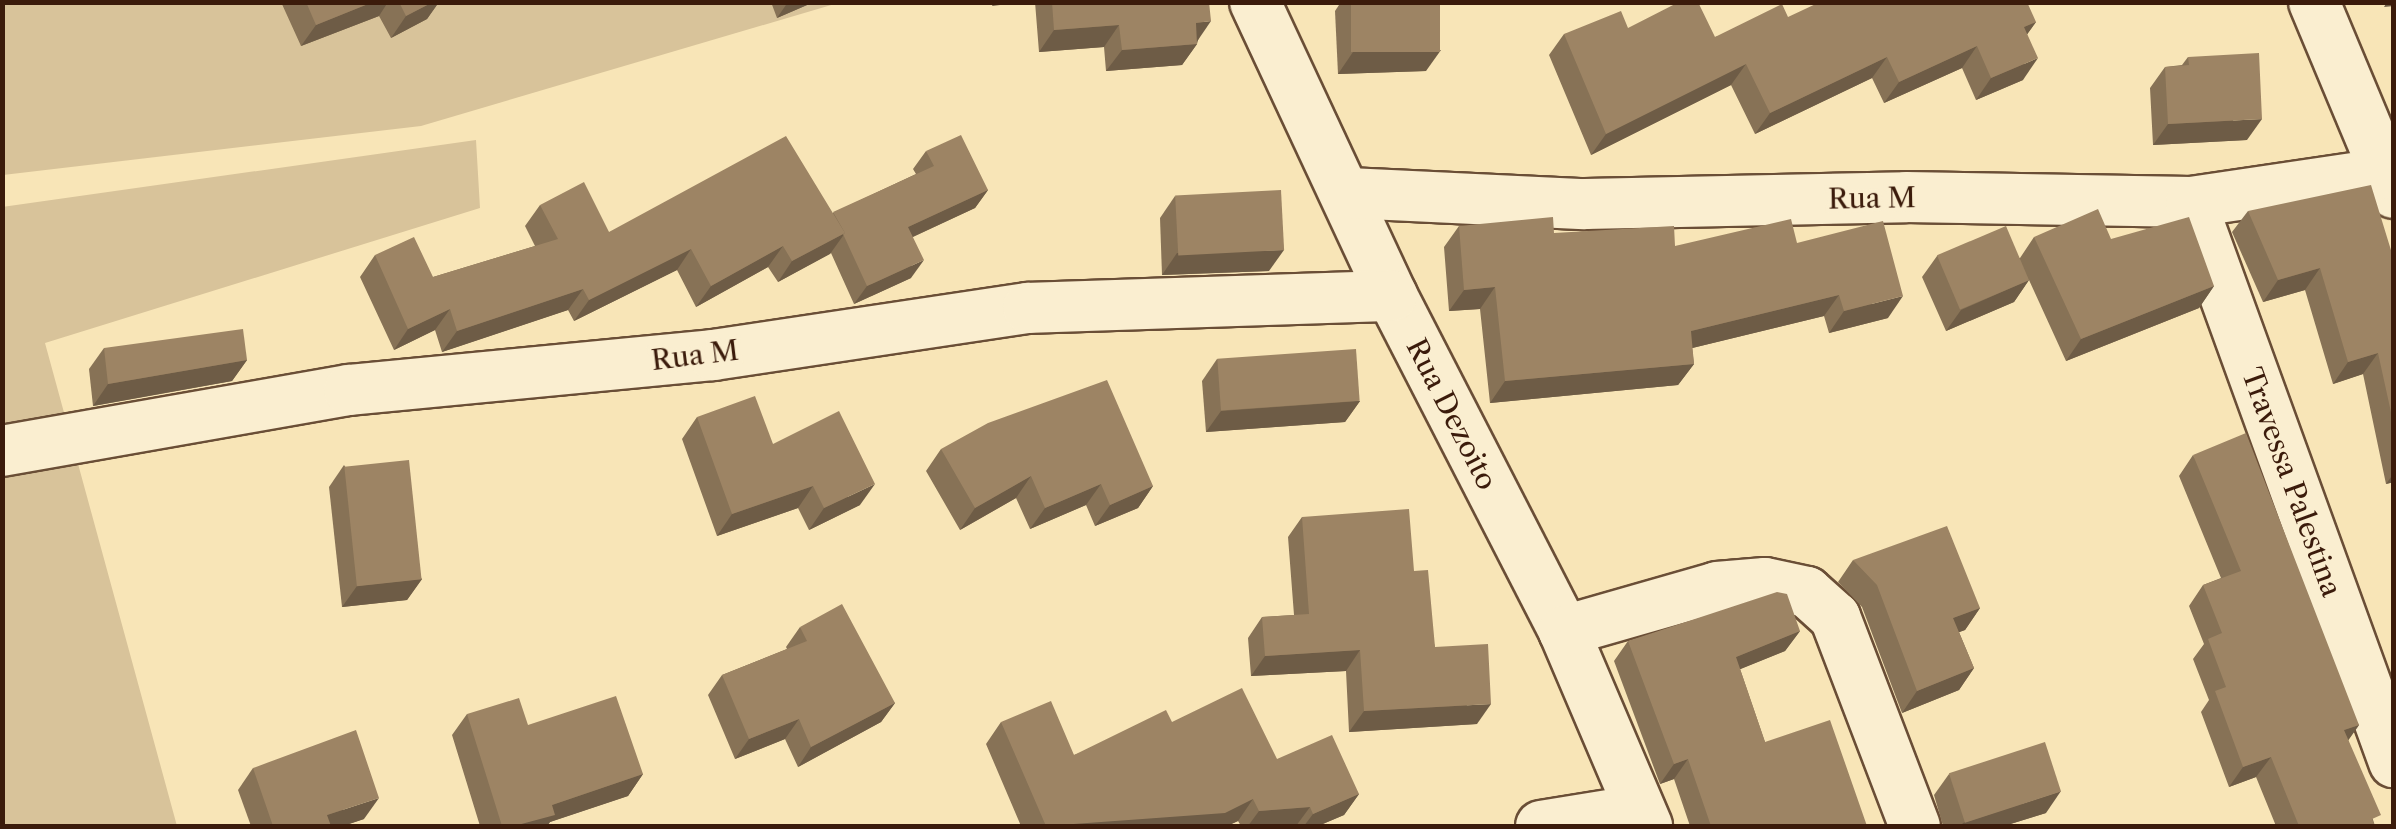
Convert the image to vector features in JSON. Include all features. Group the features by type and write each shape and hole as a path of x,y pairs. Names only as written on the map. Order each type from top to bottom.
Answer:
{"street":[{"name":"Rua Dezoito","path":"1254,2 1348,193 1392,296 1564,631 1643,818"},
{"path":"2314,2 2391,180"},
{"name":"Rua M","path":"1348,193 1585,204 1906,196 2192,202 2391,180"},
{"name":"Travessa Palestina","path":"2192,202 2394,762"},
{"name":"Rua M","path":"2,451 349,390 713,355 1028,308 1392,296"},
{"path":"1564,631 1717,587 1766,583 1807,592 1836,617 1916,826"},
{"path":"1541,826 1643,818"}],"shaded area":[{"path":"2,3 838,3 421,126 3,175"},
{"path":"476,140 480,208 45,343 177,826 3,826 2,207"}],"building":[{"path":"306,2 373,2 316,25"},
{"path":"399,2 433,2 406,16"},
{"path":"1052,2 1209,2 1211,21 1196,23 1197,44 1122,50 1119,25 1054,30"},
{"path":"1351,2 1440,2 1440,52 1351,52"},
{"path":"1679,2 1698,2 1715,37 1782,4 1788,17 1820,2 2027,2 2036,22 2024,27 2038,58 1991,78 1977,46 1899,82 1887,57 1770,113 1746,64 1606,134 1564,34 1621,11 1628,28"},
{"path":"2259,53 2262,119 2168,124 2165,67 2189,65 2188,57"},
{"path":"961,135 988,190 908,227 924,260 867,286 833,212 934,166 926,151"},
{"path":"786,136 845,233 792,261 783,246 711,286 691,249 589,300 583,289 457,331 450,309 408,329 375,255 414,237 433,277 558,239 540,205 584,182 609,232"},
{"path":"2371,185 2394,260 2394,426 2378,353 2348,362 2320,268 2278,280 2248,211"},
{"path":"1281,190 1284,250 1178,255 1175,196"},
{"path":"2098,209 2111,239 2189,217 2214,286 2081,339 2034,237"},
{"path":"1553,217 1554,233 1674,226 1675,246 1791,219 1797,243 1883,221 1903,296 1844,311 1839,295 1691,331 1694,364 1505,381 1495,287 1464,290 1459,226"},
{"path":"2006,226 2029,280 1960,310 1937,255"},
{"path":"243,329 247,360 108,384 104,348"},
{"path":"1356,349 1360,401 1221,411 1217,359"},
{"path":"1107,380 1153,486 1110,505 1101,484 1045,508 1031,476 975,508 941,449 988,423"},
{"path":"755,396 773,444 839,411 875,484 824,508 813,486 732,514 697,417"},
{"path":"2246,433 2359,725 2344,730 2381,815 2372,819 2375,826 2299,826 2271,757 2243,767 2215,691 2226,687 2208,639 2222,633 2203,585 2241,571 2193,455"},
{"path":"409,460 422,579 357,586 344,467"},
{"path":"1409,509 1414,571 1428,570 1435,647 1488,644 1491,704 1364,711 1360,650 1265,656 1262,617 1309,614 1302,517"},
{"path":"1947,526 1980,608 1953,618 1974,668 1917,691 1877,585 1853,560"},
{"path":"1777,592 1787,594 1800,631 1736,657 1765,742 1830,720 1867,826 1711,826 1688,759 1674,764 1628,641"},
{"path":"842,604 895,703 811,747 799,719 749,739 722,675 807,641 800,627"},
{"path":"1242,688 1277,759 1332,735 1359,794 1313,814 1310,807 1259,811 1253,799 1225,813 1046,826 1001,722 1051,701 1074,755 1166,710 1172,722"},
{"path":"616,696 643,774 552,805 555,815 502,826 467,714 519,698 528,725"},
{"path":"356,730 379,798 327,815 331,826 273,826 253,768"},
{"path":"2045,742 2061,791 1965,823 1949,773"}]}
